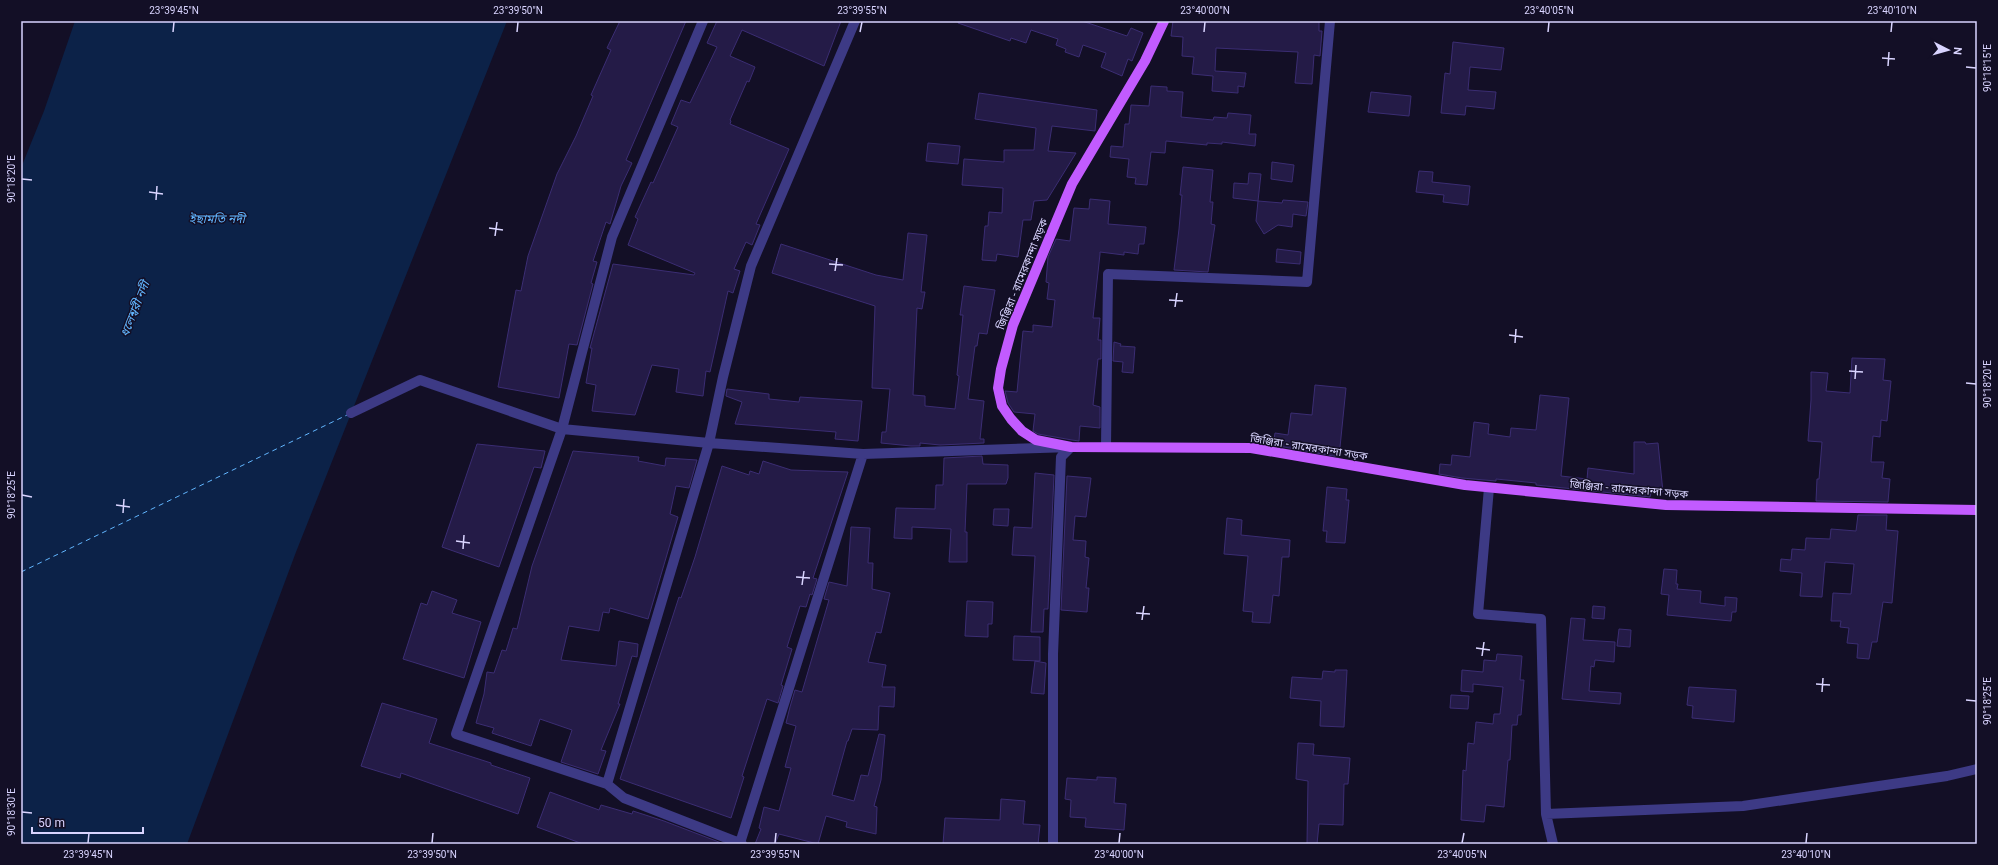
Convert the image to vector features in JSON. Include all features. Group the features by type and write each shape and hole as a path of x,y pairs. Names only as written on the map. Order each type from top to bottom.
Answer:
{"main road":[{"name":"জিঞ্জিরা - রামেরকান্দা সড়ক","path":"1164,21 1145,61 1072,184 1012,325 998,388 1002,406 1011,420 1022,431 1036,440 1071,447 1251,448 1464,485 1666,505 1977,510"}],"street":[{"path":"703,21 612,236 562,429 456,734 607,784 624,798 741,844 863,454"},
{"path":"607,784 709,443 723,377 751,266 855,21"},
{"path":"1106,447 1108,274 1307,282 1330,21"},
{"path":"351,413 420,380 562,429 709,443 863,454 1071,447"},
{"path":"1053,844 1053,654 1060,457 1071,447"},
{"path":"1489,488 1478,614 1541,619 1546,814 1553,844"},
{"path":"1546,814 1743,806 1947,776 1977,769"}],"water":[{"name":"ইছামতি নদী","path":"75,21 507,21 296,552 187,844 21,844 21,168 44,111"}],"building":[{"path":"620,21 686,21 626,160 632,163 621,186 610,224 606,222 593,261 597,262 591,283 593,284 577,345 569,344 559,398 498,387 516,290 521,291 528,256 557,174 576,136 593,96 591,95 611,50 607,48"},
{"path":"717,21 841,21 824,66 742,30 730,56 755,67 749,82 747,81 730,120 730,124 789,149 756,224 760,225 752,245 746,242 734,269 740,271 733,293 728,291 710,372 706,371 703,396 676,392 679,369 652,365 635,415 592,411 596,385 586,383 592,348 590,348 613,264 694,275 695,273 628,245 638,219 635,217 651,182 653,183 678,127 671,124 681,100 690,103 717,47 707,43"},
{"path":"959,21 1082,21 1127,36 1131,28 1143,33 1132,61 1128,59 1122,76 1101,67 1106,53 1083,45 1079,57 1065,52 1066,49 1056,45 1058,39 1031,30 1026,43 1011,38 1010,41 958,23"},
{"path":"1173,21 1319,21 1319,31 1322,31 1320,56 1314,55 1312,84 1295,83 1298,52 1216,48 1215,71 1246,73 1244,87 1238,86 1238,93 1212,91 1213,76 1192,74 1194,57 1182,56 1183,37 1171,36"},
{"path":"1453,42 1504,48 1501,70 1470,67 1468,90 1496,92 1494,109 1466,106 1465,115 1441,113 1445,73 1450,74"},
{"path":"1151,86 1167,87 1167,91 1183,92 1181,117 1213,120 1214,117 1227,118 1228,113 1251,115 1249,134 1256,134 1255,146 1222,142 1222,144 1207,143 1207,145 1166,141 1165,153 1151,152 1147,185 1135,184 1136,178 1127,177 1129,159 1110,157 1111,146 1123,147 1125,124 1129,124 1131,105 1149,106"},
{"path":"1371,92 1411,96 1409,116 1368,112"},
{"path":"979,93 1097,110 1095,131 1052,126 1048,151 1076,153 1047,200 1034,201 1031,220 1023,220 1018,257 997,254 996,261 982,260 985,226 988,226 989,212 1002,213 1003,188 962,185 964,159 1004,162 1004,150 1034,150 1036,128 975,119"},
{"path":"928,143 960,146 958,164 926,161"},
{"path":"1272,162 1294,165 1292,182 1271,179"},
{"path":"1183,167 1213,170 1210,202 1213,202 1211,224 1215,225 1208,272 1174,270 1182,195 1180,195"},
{"path":"1419,171 1433,172 1432,182 1470,186 1468,205 1443,202 1444,195 1416,192"},
{"path":"1249,173 1261,174 1258,201 1233,198 1234,183 1248,184"},
{"path":"1090,199 1110,201 1108,224 1146,227 1144,244 1139,244 1138,254 1124,252 1124,255 1100,252 1093,318 1100,318 1098,340 1101,340 1101,359 1098,359 1093,405 1100,407 1100,428 1080,426 1079,441 1038,434 1033,431 1035,414 1014,412 1008,403 1005,391 1017,392 1023,331 1033,332 1033,325 1052,327 1055,300 1047,299 1049,283 1046,282 1048,257 1056,239 1070,241 1074,208 1089,209"},
{"path":"1283,200 1308,202 1306,216 1293,214 1292,227 1278,225 1264,234 1256,221 1258,201 1282,203"},
{"path":"908,233 927,235 921,292 925,292 922,309 917,308 913,395 925,396 925,406 955,409 963,315 960,315 964,286 995,290 987,334 979,333 977,346 975,346 968,399 984,401 980,439 984,439 984,443 940,445 920,443 920,446 911,446 881,443 882,432 886,432 890,389 872,388 875,306 772,273 781,244 876,275 903,280"},
{"path":"1277,249 1301,252 1300,264 1276,262"},
{"path":"1114,342 1121,344 1120,346 1135,347 1133,373 1122,372 1123,362 1113,361"},
{"path":"1852,358 1885,359 1883,380 1891,381 1887,421 1881,420 1880,437 1873,436 1871,462 1884,462 1882,478 1890,479 1888,502 1816,501 1817,479 1819,479 1822,442 1808,441 1811,400 1811,372 1828,373 1826,391 1850,393"},
{"path":"1315,385 1346,388 1339,457 1273,445 1275,433 1288,435 1291,413 1312,415"},
{"path":"727,389 769,394 769,399 799,402 800,397 862,401 858,441 835,439 836,432 735,424 742,402 726,396"},
{"path":"1540,395 1569,398 1561,476 1587,479 1588,468 1634,474 1634,442 1645,442 1646,444 1658,443 1663,492 1651,493 1650,497 1536,485 1536,483 1496,479 1496,481 1462,478 1439,474 1440,464 1451,465 1452,455 1470,457 1474,422 1489,424 1488,434 1510,437 1511,428 1536,430"},
{"path":"477,444 545,451 541,468 534,467 499,567 442,547"},
{"path":"573,451 639,457 638,461 665,466 666,458 697,460 689,488 676,486 670,514 678,517 648,619 610,608 609,613 603,612 599,631 569,626 561,660 616,666 619,641 638,644 637,657 632,656 618,704 620,704 601,750 606,751 598,774 561,762 572,730 540,719 531,746 492,733 494,728 476,723 484,694 487,672 494,673 502,650 506,651 513,628 517,629 532,566"},
{"path":"982,456 983,464 1008,465 1008,478 1006,484 967,484 965,532 967,532 967,562 949,562 951,529 912,527 912,539 894,538 896,508 935,509 936,485 943,485 944,458"},
{"path":"763,461 791,470 848,472 813,578 817,579 812,595 810,594 806,607 800,606 787,647 792,649 781,685 783,686 778,703 767,699 742,776 744,777 731,818 620,779 679,597 681,598 695,557 722,466 749,475 750,471 759,474"},
{"path":"1035,473 1054,475 1048,609 1044,609 1043,632 1031,632 1035,556 1012,555 1014,527 1032,528"},
{"path":"1067,476 1091,478 1086,517 1075,516 1073,540 1086,541 1085,557 1089,558 1086,588 1089,588 1087,612 1061,610"},
{"path":"1327,487 1347,489 1346,500 1349,500 1345,543 1326,542 1327,531 1323,531"},
{"path":"994,509 1009,509 1008,526 993,525"},
{"path":"1858,515 1887,515 1886,530 1898,531 1892,603 1883,602 1877,642 1872,642 1869,659 1857,658 1858,644 1847,643 1849,628 1840,627 1841,621 1831,621 1833,593 1851,594 1854,564 1825,562 1822,597 1800,596 1802,573 1780,571 1781,559 1791,560 1792,549 1805,550 1806,538 1830,539 1831,529 1856,531"},
{"path":"1227,518 1242,520 1241,535 1290,540 1289,557 1282,557 1279,596 1273,595 1270,623 1252,622 1253,612 1243,611 1248,556 1224,554"},
{"path":"851,527 870,528 868,563 873,563 872,589 890,593 881,633 876,632 868,662 886,665 882,687 895,687 894,707 879,706 878,730 852,729 847,741 832,795 854,801 861,775 868,776 879,734 885,735 881,780 874,806 877,807 876,834 846,827 847,822 826,816 818,844 779,834 775,844 755,844 761,829 759,828 764,807 779,811 791,768 785,767 796,726 786,723 790,707 795,690 802,692 829,600 824,599 829,582 847,586"},
{"path":"1664,569 1677,570 1677,589 1701,591 1700,603 1725,606 1725,597 1737,598 1736,612 1732,612 1731,621 1667,615 1669,595 1661,594"},
{"path":"432,591 457,600 452,613 481,622 464,678 403,659 421,603 427,605"},
{"path":"967,601 993,602 992,624 988,624 988,637 965,636"},
{"path":"1593,606 1605,607 1604,619 1592,618"},
{"path":"1571,618 1585,619 1583,640 1615,642 1614,662 1595,660 1594,667 1591,666 1589,691 1621,693 1620,704 1562,699"},
{"path":"1619,629 1631,630 1630,647 1617,646"},
{"path":"1014,636 1040,637 1040,661 1013,660"},
{"path":"1497,654 1522,656 1520,680 1524,680 1521,715 1518,715 1517,725 1512,725 1510,760 1508,760 1504,807 1486,805 1484,822 1461,820 1463,770 1466,771 1468,743 1474,744 1476,722 1493,724 1494,714 1500,714 1503,687 1473,684 1473,692 1461,691 1462,670 1483,672 1484,660 1496,661"},
{"path":"1035,661 1046,663 1044,694 1031,693"},
{"path":"1335,670 1347,670 1344,727 1320,726 1321,701 1290,698 1292,677 1322,679 1323,671 1335,672"},
{"path":"1689,687 1736,690 1734,722 1692,718 1693,706 1687,705"},
{"path":"1451,695 1469,696 1468,709 1450,708"},
{"path":"382,703 437,719 429,743 491,763 491,765 530,778 518,814 401,773 400,778 361,766"},
{"path":"1298,743 1314,744 1313,755 1350,758 1348,784 1344,784 1343,825 1319,824 1317,844 1307,844 1308,781 1296,779"},
{"path":"1097,777 1116,778 1114,803 1126,804 1124,830 1085,827 1086,818 1070,817 1071,800 1065,799 1067,778 1097,780"},
{"path":"550,792 599,810 601,805 632,814 633,811 724,844 583,844 537,827"},
{"path":"1001,799 1025,801 1023,824 1040,825 1038,844 943,844 945,818 1000,820"}],"ferry route":[{"path":"21,572 347,415"}],"water label":[{"name":"ধলেশ্বরী নদী","path":"135,309"}]}
